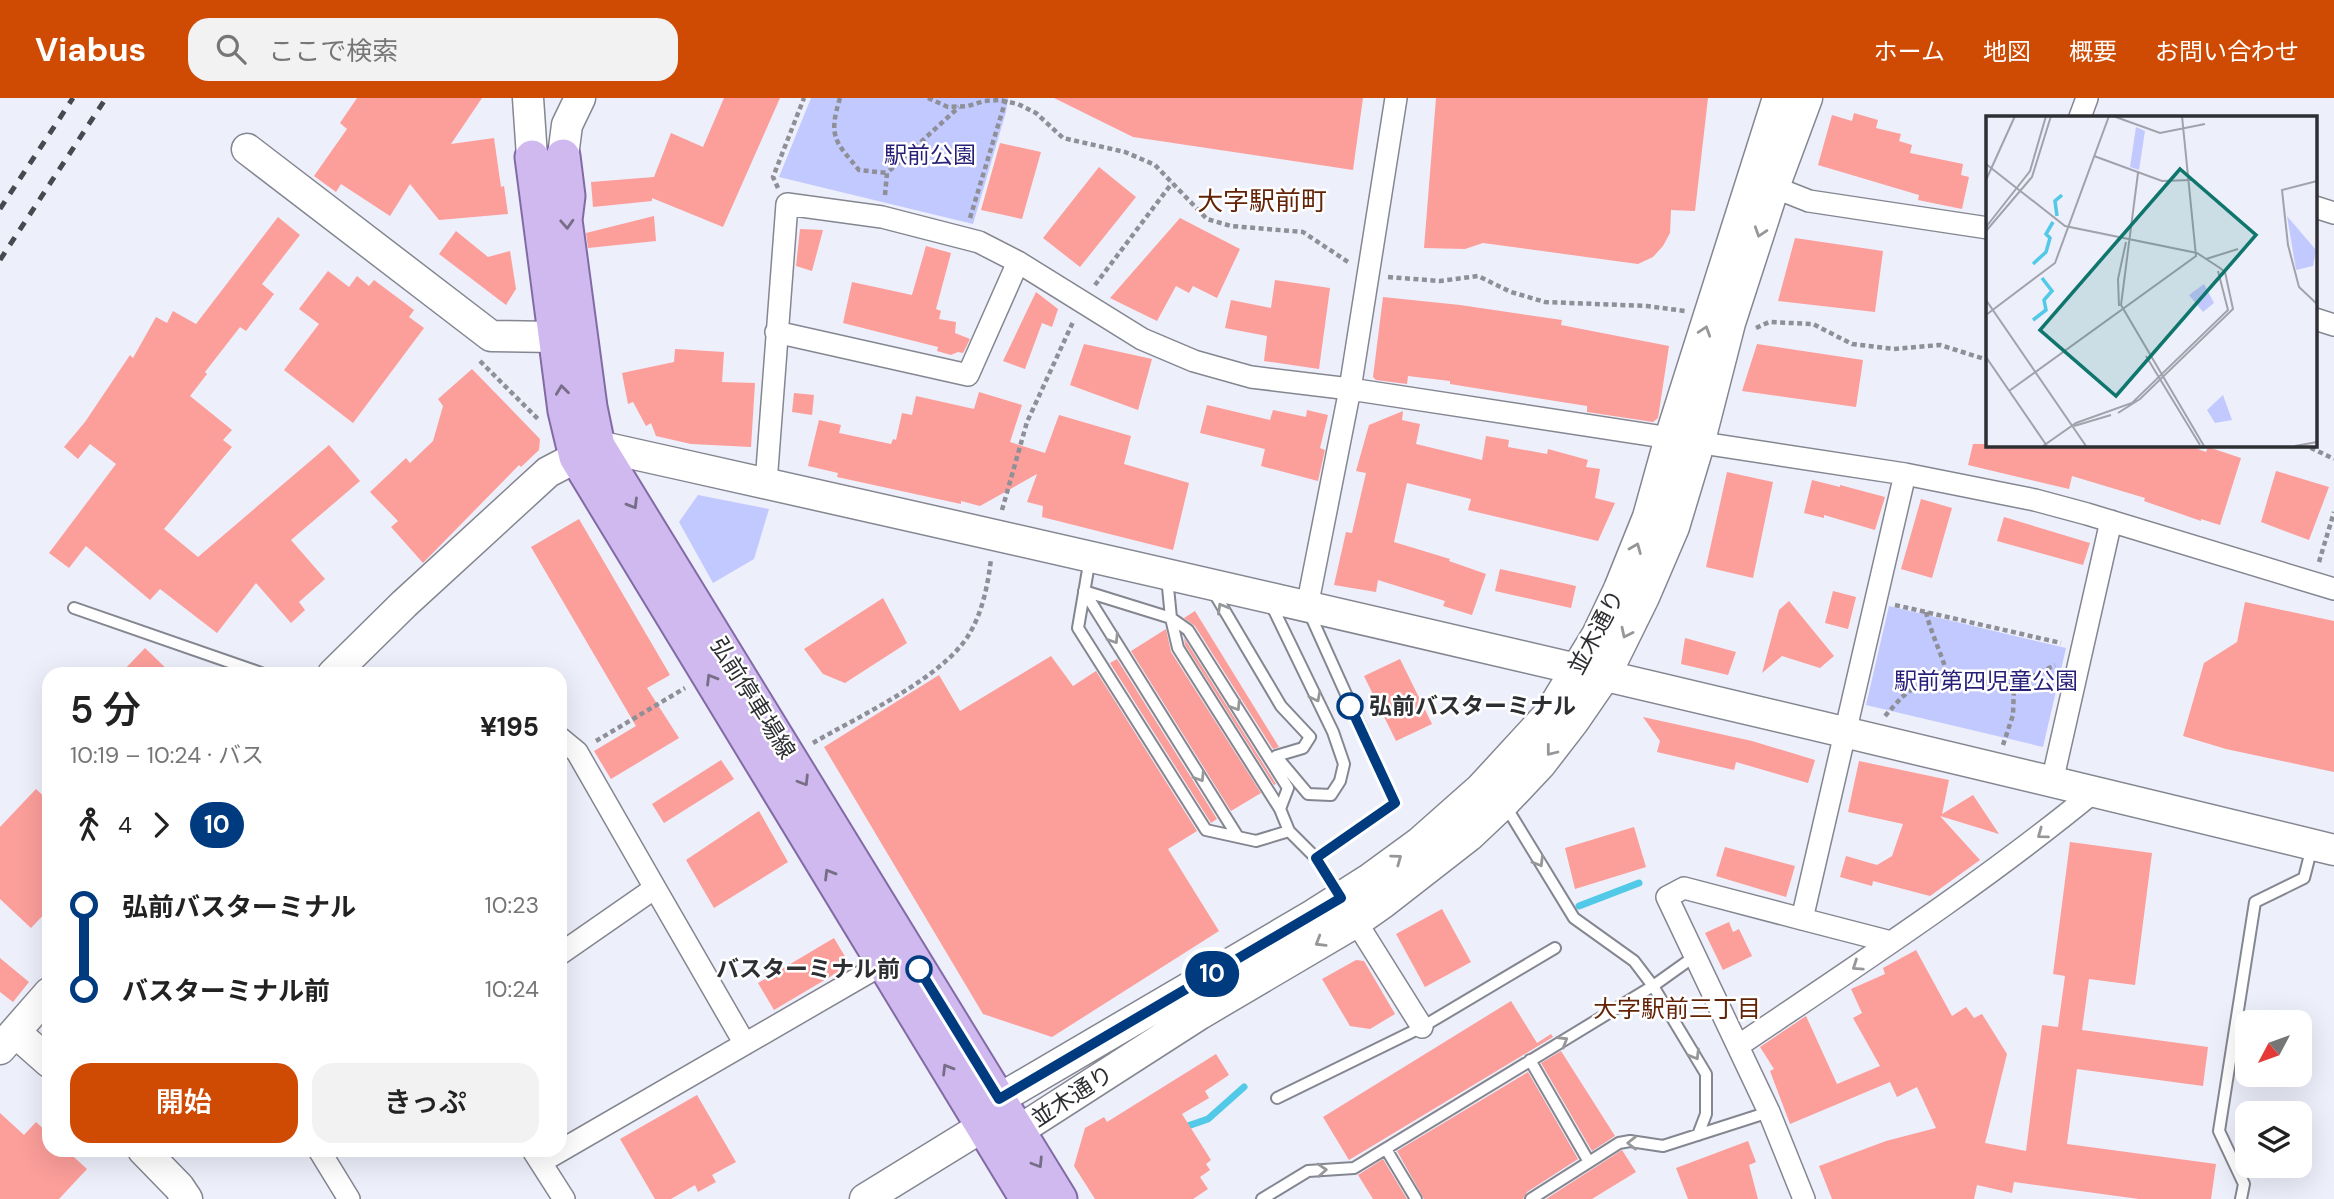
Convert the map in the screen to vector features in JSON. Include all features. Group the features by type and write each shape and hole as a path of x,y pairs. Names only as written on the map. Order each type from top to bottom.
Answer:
{"main road":[{"name":"弘前停車場線","path":"548,157 555,337 565,411 883,964 1027,1199"},
{"name":"弘前停車場線","path":"548,157 568,196 565,220 590,407 587,451 1060,1199"}],"street":[{"path":"528,98 548,157"},
{"path":"548,157 580,98"},
{"path":"1307,607 1350,389 1396,98"},
{"name":"並木通り","path":"1778,98 1763,183 1730,323 1699,444 1674,527 1644,597 1591,673 1481,788 1348,910 1200,1014 1018,1131 982,1127 999,1099 1348,910 1469,836 1540,765 1574,721 1591,673 1619,589 1648,517 1670,438 1763,183 1807,98"},
{"path":"2080,116 2087,98"},
{"path":"247,149 491,337 555,337"},
{"path":"1763,183 1809,201 1986,228"},
{"path":"766,483 786,204 882,217 979,242 1017,262 1142,340 1194,361 1251,377 1350,389 1905,474 2035,500 2334,589"},
{"path":"2316,207 2334,213"},
{"path":"776,332 968,375 1017,262"},
{"path":"2316,319 2334,325"},
{"path":"340,667 404,604 548,472 587,451 766,483 1090,556 1846,732 2323,847"},
{"path":"1802,919 1905,474"},
{"path":"2052,782 2111,521"},
{"path":"567,744 577,752 745,1044"},
{"path":"1738,1046 1891,942 2058,823 2095,791"},
{"path":"567,949 655,888"},
{"path":"1804,1199 1769,1112 1667,897 1684,888 1891,942"},
{"path":"1348,910 1422,1027"},
{"path":"567,1140 745,1044 883,964"},
{"path":"42,1001 7,1041 42,1058"},
{"path":"865,1199 982,1127"},
{"path":"150,1157 187,1199"},
{"path":"323,1157 349,1199"},
{"path":"538,1157 564,1199"}],"lane":[{"path":"1090,556 1078,628 1206,830 1256,841 1289,831"},
{"path":"1167,574 1171,618 1178,648 1280,809 1289,831 1316,858 1348,910"},
{"path":"1210,584 1281,706 1310,737 1303,748 1276,756 1308,794 1331,795 1340,781 1344,764 1334,732 1268,598"},
{"path":"1084,591 1171,618 1188,630 1288,788 1280,809"},
{"path":"1084,591 1238,837"},
{"path":"1307,607 1318,637 1395,803 1316,858"},
{"path":"74,608 244,667"},
{"path":"1504,803 1574,918 1634,961 1653,986 1706,1074 1706,1114 1698,1135"},
{"path":"2241,1199 2244,1184 2219,1131 2255,902 2304,878 2323,847"},
{"path":"1277,1098 1422,1027 1555,947"},
{"path":"1262,1199 1308,1171 1354,1168 1653,986 1695,956"},
{"path":"1530,1060 1589,1162"},
{"path":"1531,1199 1619,1143 1630,1141 1663,1146 1769,1112"},
{"path":"1386,1149 1416,1199"}],"path":[{"path":"786,204 773,177 804,98"},
{"path":"840,98 834,117 835,141 859,170 887,173"},
{"path":"928,98 948,107 1006,99 1036,113 1063,138 1125,152 1155,165 1207,219 1231,226 1303,232 1369,276 1440,281 1478,276 1511,292 1545,302 1647,306 1692,312"},
{"path":"964,238 1006,99"},
{"path":"882,217 887,173 959,107"},
{"path":"1081,303 1172,183"},
{"path":"1752,330 1769,321 1813,324 1853,344 1894,349 1940,345 1986,360"},
{"path":"491,337 472,353 546,427"},
{"path":"2307,446 2334,459"},
{"path":"2313,582 2334,512"},
{"path":"1875,601 2082,648"},
{"path":"1926,612 1933,638 1947,667 1950,687"},
{"path":"1880,723 1911,690 1918,687 1950,687 1988,682 2014,686 2063,662 2082,648"},
{"path":"577,752 691,685"},
{"path":"2000,752 2013,715 2014,686"}],"green space":[{"name":"駅前公園","path":"811,98 1008,98 973,224 779,177"},
{"path":"698,495 769,509 754,559 713,583 679,522"},
{"name":"駅前第四児童公園","path":"1889,606 2066,648 2043,747 1866,705"}],"building":[{"path":"357,98 482,98 451,144 494,138 508,214 439,220 410,184 390,216 341,184 336,192 314,176 347,129 340,123"},
{"path":"724,98 780,98 723,227 652,198 652,201 593,207 591,182 654,177 671,133 703,147"},
{"path":"1054,98 1363,98 1353,170 1133,137"},
{"path":"1436,98 1708,98 1695,211 1671,210 1670,233 1663,246 1653,257 1638,264 1483,243 1465,249 1424,248"},
{"path":"1854,113 1878,120 1876,128 1901,134 1899,141 1912,145 1910,153 1963,164 1961,175 1969,177 1962,209 1918,200 1919,195 1818,165 1832,115 1852,121"},
{"path":"1000,143 1041,152 1022,219 981,210"},
{"path":"1099,167 1136,197 1080,267 1043,238"},
{"path":"654,216 656,241 588,248 586,233"},
{"path":"278,217 300,235 262,284 274,294 246,331 240,327 190,396 232,430 223,440 232,447 164,529 198,557 329,445 360,481 291,540 325,579 299,602 305,610 291,623 256,583 217,633 160,589 150,600 86,546 69,568 49,553 116,464 90,444 78,459 64,447 85,422 130,355 133,358 156,317 167,323 173,311 196,324"},
{"path":"1180,218 1240,249 1217,298 1193,286 1189,293 1176,286 1157,321 1110,298"},
{"path":"800,229 823,230 812,271 796,266"},
{"path":"456,231 488,257 510,251 516,289 506,305 439,254"},
{"path":"1795,238 1883,251 1875,312 1778,301"},
{"path":"926,246 951,253 936,309 941,311 939,319 956,322 955,333 970,339 963,353 951,355 937,351 938,347 843,323 852,282 912,295"},
{"path":"328,271 349,287 357,276 369,286 374,280 414,310 409,317 424,328 353,423 284,370 319,324 299,309"},
{"path":"1275,280 1330,288 1319,369 1264,361 1267,336 1225,328 1231,300 1271,308"},
{"path":"1036,292 1058,309 1052,327 1042,323 1025,369 1003,361"},
{"path":"1383,297 1562,320 1561,325 1669,346 1658,418 1653,422 1587,412 1587,406 1450,384 1450,381 1408,376 1407,384 1376,380 1373,377"},
{"path":"1084,344 1152,359 1138,410 1070,385"},
{"path":"1757,344 1863,360 1856,407 1742,391"},
{"path":"675,349 724,352 722,382 755,383 751,447 691,444 656,436 651,423 646,426 633,402 628,404 622,373 674,362"},
{"path":"472,369 540,439 539,450 521,467 519,465 423,563 391,527 398,521 370,492 406,458 410,463 433,441 443,406 438,399"},
{"path":"979,392 1022,405 1010,442 1045,453 1059,415 1131,436 1124,464 1189,483 1173,550 1042,517 1043,506 1027,502 1037,474 980,506 837,477 838,473 808,466 819,420 841,425 839,433 891,444 893,439 896,440 902,413 912,415 916,396 974,409"},
{"path":"794,393 814,395 812,415 792,412"},
{"path":"1207,405 1270,420 1273,410 1306,417 1307,410 1328,415 1320,448 1325,450 1318,481 1261,466 1265,449 1200,433"},
{"path":"1403,411 1402,420 1420,424 1416,444 1482,460 1486,436 1509,440 1508,447 1547,454 1548,449 1588,460 1586,467 1600,469 1595,498 1615,503 1598,541 1468,510 1471,499 1407,483 1394,542 1450,559 1449,561 1486,574 1472,615 1443,606 1445,601 1378,580 1376,592 1334,585 1346,532 1352,533 1366,473 1356,471 1369,425"},
{"path":"1973,444 2190,446 2206,452 2208,447 2241,458 2220,525 2201,521 2144,501 2145,498 2072,476 2069,489 1968,465"},
{"path":"2276,471 2329,487 2309,540 2261,522"},
{"path":"1727,472 1773,482 1753,578 1706,567"},
{"path":"1812,480 1885,497 1875,530 1824,515 1824,518 1804,513"},
{"path":"1921,499 1952,508 1932,578 1901,569"},
{"path":"2004,517 2090,543 2083,565 1997,541"},
{"path":"579,519 670,675 647,688 679,738 611,779 594,751 636,726 531,547"},
{"path":"1500,569 1576,586 1571,608 1495,591"},
{"path":"1833,591 1856,597 1848,629 1825,623"},
{"path":"883,598 907,643 845,683 823,674 804,649"},
{"path":"1789,601 1834,656 1820,668 1782,656 1762,673 1779,610"},
{"path":"2245,602 2334,621 2334,772 2226,749 2183,736 2204,663 2237,642"},
{"path":"1195,611 1279,747 1273,749 1195,626 1184,618"},
{"path":"1166,629 1171,652 1261,793 1231,811 1131,651"},
{"path":"1184,638 1276,784 1274,785 1185,645"},
{"path":"1685,638 1736,652 1728,675 1681,664"},
{"path":"145,648 165,667 127,667"},
{"path":"1051,656 1073,686 1096,671 1197,831 1168,849 1219,931 1052,1037 983,1014 824,747 939,675 960,711"},
{"path":"1117,659 1217,819 1211,823 1110,663"},
{"path":"1400,659 1432,724 1396,741 1364,676"},
{"path":"1643,717 1752,741 1815,760 1808,783 1736,762 1734,770 1657,752 1660,741"},
{"path":"721,760 734,779 664,823 652,804"},
{"path":"1859,761 1949,780 1942,814 1973,795 1999,834 1940,816 1980,860 1930,896 1873,881 1872,886 1840,877 1846,856 1877,865 1892,856 1903,824 1848,812"},
{"path":"36,789 42,795 42,916 31,928 0,899 0,827"},
{"path":"759,811 788,862 714,908 686,860"},
{"path":"1634,827 1646,867 1575,889 1565,848"},
{"path":"2070,842 2152,853 2135,985 2089,979 2082,1030 2208,1047 2203,1086 2077,1069 2067,1144 2216,1164 2211,1199 2139,1199 2014,1182 2012,1193 1977,1185 1974,1199 1832,1199 1819,1166 1886,1141 1936,1128 1917,1087 1897,1097 1890,1082 1790,1124 1770,1071 1774,1069 1760,1047 1806,1016 1837,1084 1880,1066 1853,1018 1862,1013 1851,989 1885,974 1883,968 1916,950 1952,1016 1966,1007 1974,1018 1982,1014 2007,1054 1985,1143 2026,1151 2042,1025 2058,1027 2065,976 2053,974"},
{"path":"1725,847 1795,866 1786,897 1716,876"},
{"path":"1442,909 1471,962 1425,987 1396,934"},
{"path":"1729,922 1733,932 1739,929 1752,956 1723,970 1705,933"},
{"path":"834,938 850,965 774,1010 758,983"},
{"path":"0,958 29,982 13,1002 0,992"},
{"path":"1356,960 1364,961 1395,1014 1370,1029 1350,1026 1322,979"},
{"path":"1511,1001 1537,1043 1551,1034 1553,1037 1349,1160 1323,1117"},
{"path":"1561,1051 1615,1136 1592,1151 1541,1063"},
{"path":"1216,1054 1229,1075 1205,1091 1209,1098 1182,1114 1211,1160 1206,1164 1210,1170 1200,1177 1208,1189 1193,1199 1095,1199 1074,1166 1085,1128 1104,1117 1107,1122"},
{"path":"1528,1072 1578,1159 1527,1192 1523,1199 1424,1199 1397,1151"},
{"path":"697,1095 736,1162 712,1175 716,1182 698,1192 695,1185 671,1199 655,1199 620,1139"},
{"path":"0,1113 24,1135 36,1122 42,1128 42,1157 74,1157 87,1169 59,1199 0,1199"},
{"path":"1748,1141 1756,1162 1749,1165 1758,1199 1688,1199 1676,1168"},
{"path":"1622,1150 1636,1172 1592,1199 1546,1199"},
{"path":"1383,1159 1407,1199 1373,1199 1358,1175"}],"waterway":[{"path":"1579,906 1639,883"},
{"path":"1182,1128 1208,1119 1244,1087"}],"railway":[{"path":"0,209 73,98"},
{"path":"0,260 106,98"}],"bus line":[{"name":"10","path":"919,969 999,1099 1341,898 1316,858 1395,803 1350,706"}],"place":[{"name":"弘前バスターミナル","path":"1350,706"},
{"name":"バスターミナル前","path":"919,969"}],"district":[{"name":"大字駅前町","path":"1262,201"},
{"name":"大字駅前三丁目","path":"1677,1008"}]}
